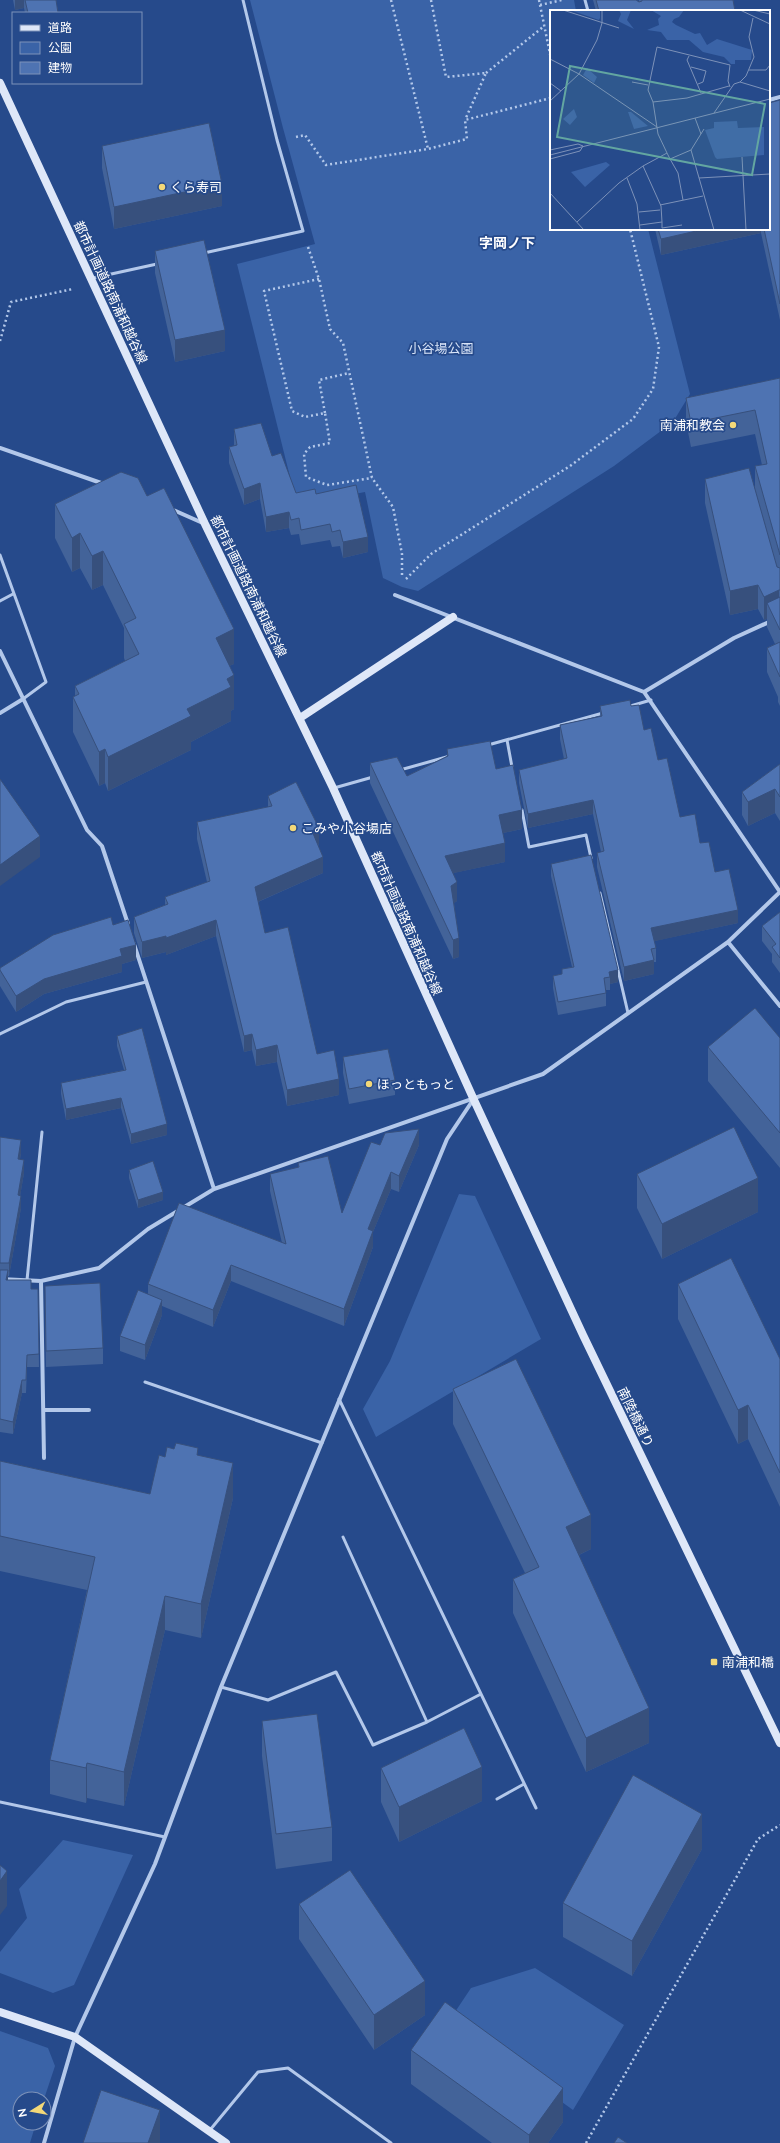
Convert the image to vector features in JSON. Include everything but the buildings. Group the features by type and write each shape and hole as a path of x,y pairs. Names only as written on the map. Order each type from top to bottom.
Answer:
{"street":[{"name":"都市計画道路南浦和越谷線","path":"0,83 205,524 300,718 474,1100"},
{"path":"770,100 780,97"},
{"path":"0,448 108,486"},
{"path":"165,507 205,524"},
{"path":"0,1279 42,1281 99,1268 148,1229 214,1188 474,1100 543,1074 728,942 780,892 651,700 644,692 395,595"},
{"path":"300,718 453,617"},
{"path":"644,692 734,638 780,617"},
{"path":"0,652 87,830 102,846 129,927"},
{"path":"0,713 23,699"},
{"path":"133,942 214,1188"},
{"path":"728,942 780,1006"},
{"path":"44,2143 75,2037 155,1864 221,1687 447,1139 474,1100"},
{"name":"南陸橋通り","path":"474,1100 583,1335 780,1743"},
{"path":"42,1281 44,1458"},
{"path":"44,1410 89,1410"},
{"path":"0,2012 75,2037 210,2130 226,2143"}],"lane":[{"path":"201,254 303,232 277,140 243,0"},
{"path":"585,0 588,10"},
{"path":"93,281 162,263"},
{"path":"0,555 12,594 46,682 23,699"},
{"path":"0,602 12,594"},
{"path":"620,708 651,700"},
{"path":"484,746 605,713"},
{"path":"507,740 513,770"},
{"path":"393,771 454,755"},
{"path":"332,788 378,776"},
{"path":"521,809 530,847 586,836 593,866"},
{"path":"599,889 628,1013"},
{"path":"0,1034 66,1002 146,982"},
{"path":"27,1280 42,1132"},
{"path":"145,1382 322,1443"},
{"path":"339,1398 536,1808"},
{"path":"343,1537 427,1722"},
{"path":"221,1687 268,1700 336,1672 373,1746 427,1722 481,1694"},
{"path":"497,1799 524,1784"},
{"path":"0,1802 165,1837"},
{"path":"210,2130 258,2072 288,2068 391,2143"}],"path":[{"path":"392,0 428,149"},
{"path":"431,0 446,77 486,74"},
{"path":"539,0 543,27 550,55"},
{"path":"540,5 562,0"},
{"path":"277,140 305,135 326,165 428,149 466,139 465,120 486,74 543,27"},
{"path":"465,120 550,98"},
{"path":"303,232 319,279 330,329 342,343 372,478 393,507 402,554 402,584 431,554 570,466 632,419 653,389 659,347 630,230"},
{"path":"319,279 264,291 292,411 305,417 325,413"},
{"path":"0,342 11,302 93,281"},
{"path":"349,373 319,380 330,443 310,447 304,454 306,477 327,485 372,478"},
{"path":"586,2143 758,1839 780,1825"}],"green space":[{"name":"小谷場公園","path":"250,0 574,0 576,10 550,10 550,230 648,230 690,394 673,422 614,466 418,591 402,587 383,578 365,492 297,505 237,264 315,244"},
{"path":"459,1194 475,1196 541,1339 376,1437 363,1409 390,1361"},
{"path":"63,1840 133,1855 74,1985 53,1993 0,1973 0,1952 27,1918 19,1889"},
{"path":"535,1968 624,2025 573,2110 449,2021 471,1988"},
{"path":"0,2031 48,2048 55,2066 47,2091 12,2091 12,2131 34,2131 30,2143 0,2143"}],"place":[{"name":"くら寿司","path":"162,187"},
{"name":"南浦和教会","path":"733,425"},
{"name":"こみや小谷場店","path":"293,828"},
{"name":"ほっともっと","path":"369,1084"},
{"name":"南浦和橋","path":"714,1662"}],"district":[{"name":"字岡ノ下","path":"507,243"}]}
